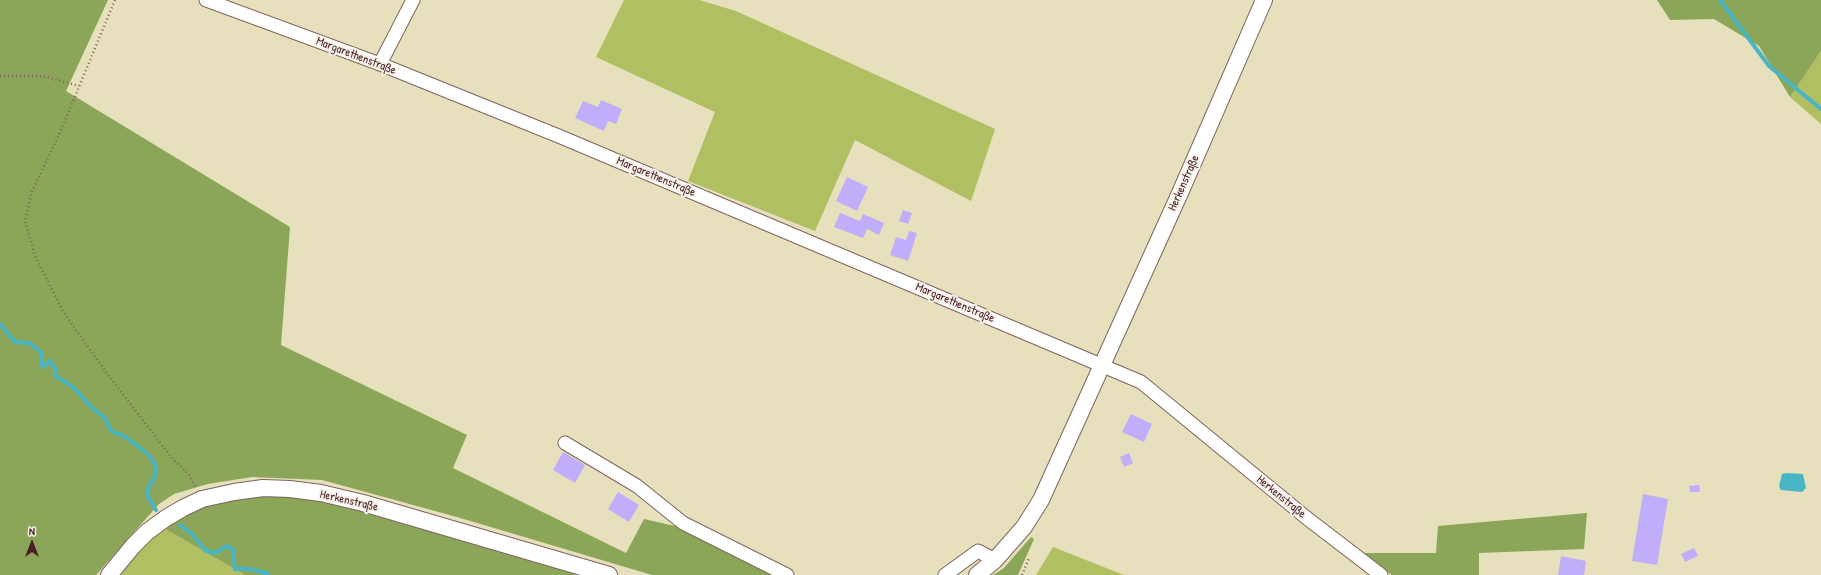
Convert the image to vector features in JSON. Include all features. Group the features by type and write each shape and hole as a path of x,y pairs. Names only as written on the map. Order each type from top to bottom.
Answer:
{"main road":[{"name":"Herkenstraße","path":"978,575 995,560 1024,527 1040,500 1180,193 1264,0"},
{"name":"Herkenstraße","path":"109,575 147,532 166,518 202,499 234,492 263,488 290,489 321,493 378,507 608,575"}],"street":[{"name":"Margarethenstraße","path":"206,0 380,64 561,137 1102,365"},
{"path":"380,64 413,0"},
{"name":"Herkenstraße","path":"1102,365 1141,382 1308,519 1381,575"},
{"path":"565,443 637,486 683,522 787,575"},
{"path":"945,575 978,551 995,560"}],"path":[{"path":"115,0 79,86 32,191 25,221 35,256 64,313 152,433 171,457 189,475 202,499"},
{"path":"0,76 42,76 79,86"},
{"path":"1022,575 1029,558"}],"green space":[{"path":"0,0 108,0 66,91 290,227 281,345 467,435 453,468 626,553 644,519 679,527 777,575 652,575 457,517 322,480 252,477 208,484 174,494 159,504 96,575 0,575"},
{"path":"624,0 699,0 736,11 995,129 971,201 855,140 815,231 688,181 715,112 596,57"},
{"path":"1657,0 1821,0 1821,51 1790,97 1759,46 1714,19 1670,20"},
{"path":"1821,51 1821,124 1790,97"},
{"path":"256,495 302,496 371,511 582,575 245,575 162,527 184,514 210,504"},
{"path":"1587,513 1584,549 1479,553 1479,575 1392,575 1361,553 1436,553 1438,526"},
{"path":"162,527 245,575 117,575"},
{"path":"1031,537 1034,539 1018,575 993,575 1004,568"},
{"path":"1053,547 1124,575 1036,575"}],"water":[{"path":"1782,474 1803,474 1806,488 1802,492 1781,490 1779,486"}],"building":[{"path":"601,100 622,109 616,124 608,121 604,131 575,118 583,101 598,107"},
{"path":"847,177 868,187 857,211 836,201"},
{"path":"903,210 912,213 908,224 899,221"},
{"path":"840,213 860,221 863,214 884,223 879,235 867,229 863,238 834,227"},
{"path":"909,231 917,233 908,261 890,255 896,237 906,240"},
{"path":"1131,414 1152,424 1144,442 1122,432"},
{"path":"563,452 585,465 575,483 553,470"},
{"path":"1129,453 1133,463 1124,467 1120,457"},
{"path":"1699,485 1700,492 1690,492 1689,486"},
{"path":"618,492 639,505 629,522 608,509"},
{"path":"1643,494 1668,499 1657,565 1632,561"},
{"path":"1694,548 1698,556 1685,562 1681,554"},
{"path":"1561,556 1586,561 1584,575 1558,575"}],"waterway":[{"path":"1720,0 1769,66 1821,109"},
{"path":"0,324 15,342 29,343 40,351 42,355 41,363 43,367 50,361 56,370 56,376 73,387 91,407 105,418 111,431 124,436 148,454 156,466 154,480 149,486 147,495 156,510"},
{"path":"180,525 192,534 206,551 215,553 227,546 233,550 235,569 250,569 267,573 268,575"}]}
